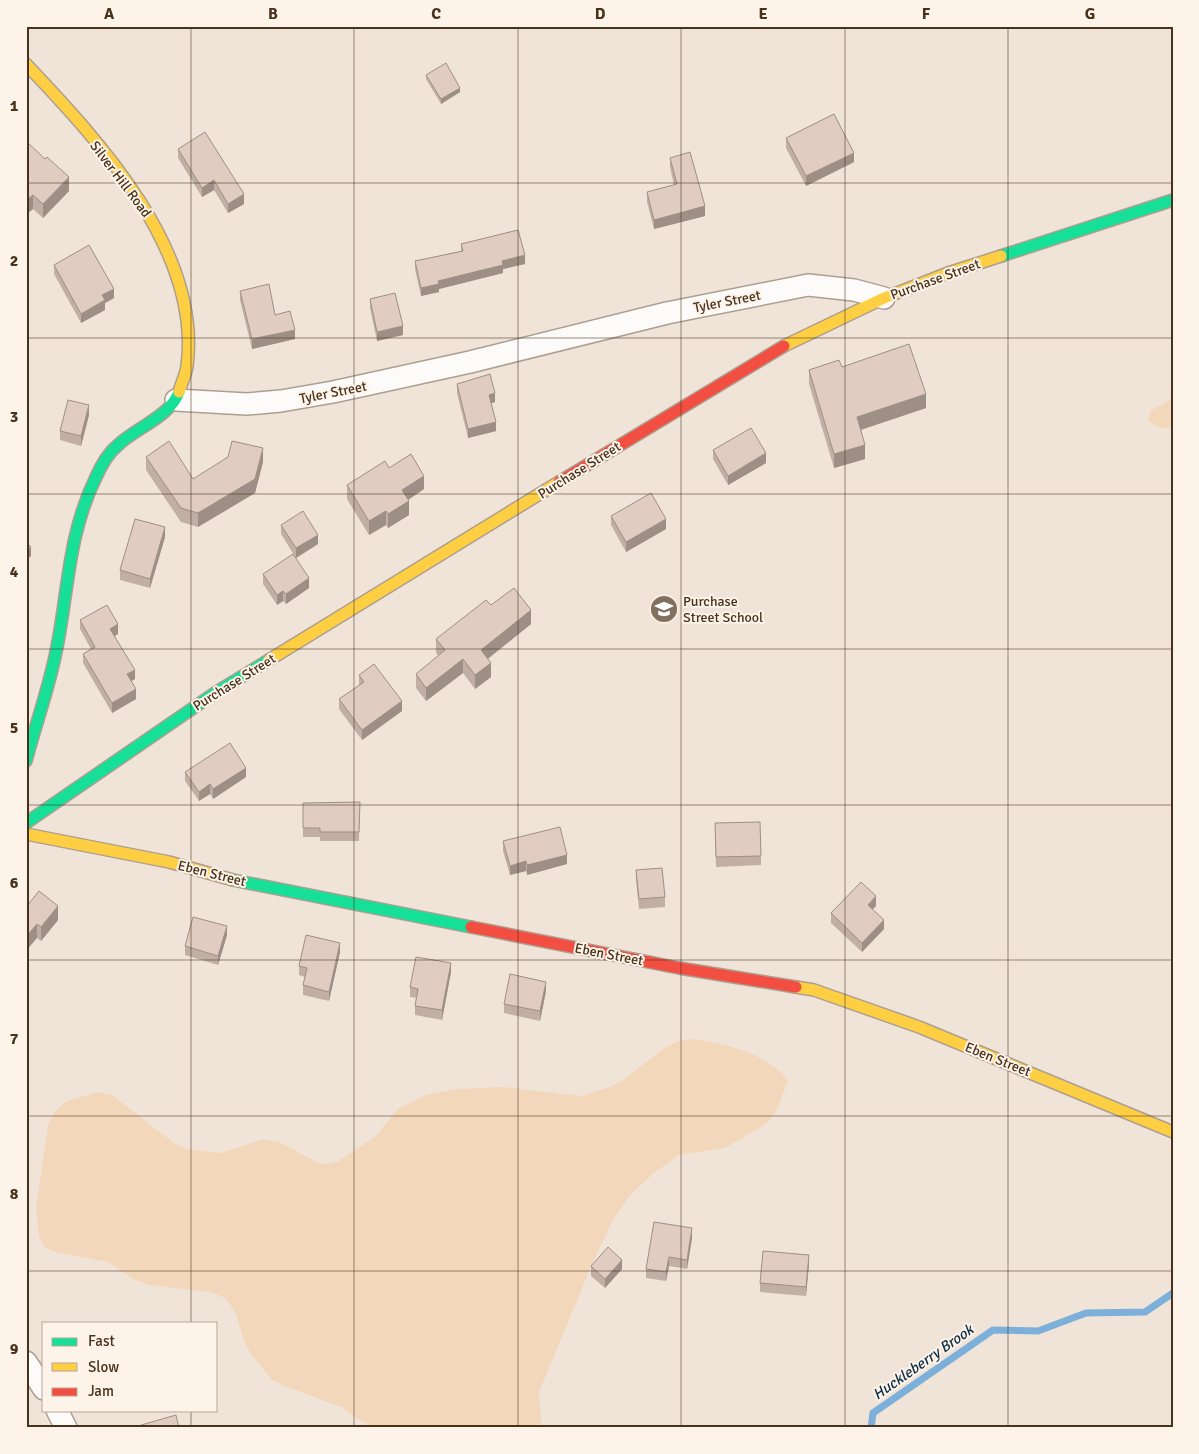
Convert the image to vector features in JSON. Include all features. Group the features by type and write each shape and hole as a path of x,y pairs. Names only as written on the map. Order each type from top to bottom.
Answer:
{"street":[{"name":"Silver Hill Road","path":"26,64 69,109 146,208 163,239 180,286 186,320 187,367 176,400"},
{"name":"Purchase Street","path":"26,823 215,693 761,358 884,298 948,273 1173,200"},
{"name":"Tyler Street","path":"176,400 247,404 324,394 470,362 668,313 808,285 854,290 884,298"},
{"path":"26,761 58,648 69,562 82,506 102,464 116,446 158,416 176,400"},
{"name":"Eben Street","path":"26,834 169,862 220,877 587,950 814,990 919,1027 1173,1132"},
{"path":"26,1362 42,1386"},
{"path":"58,1412 66,1428"}],"shaded area":[{"path":"1173,396 1173,426 1162,429 1148,421 1150,411"},
{"path":"690,1039 743,1050 768,1062 779,1070 788,1080 776,1112 766,1124 725,1148 679,1155 654,1173 630,1195 613,1220 593,1262 539,1392 542,1428 371,1428 343,1408 271,1379 251,1354 244,1341 235,1311 225,1298 211,1292 149,1285 135,1280 108,1262 58,1253 45,1248 39,1237 36,1208 48,1126 55,1111 67,1101 98,1092 112,1095 174,1143 188,1149 220,1153 264,1139 279,1142 321,1164 337,1162 376,1136 398,1109 426,1095 457,1089 503,1087 581,1096 610,1087 624,1079 663,1049 676,1042"}],"building":[{"path":"446,63 460,88 441,99 426,75"},
{"path":"834,114 854,153 806,176 786,138"},
{"path":"205,132 244,194 228,204 214,180 202,188 178,149"},
{"path":"26,141 45,159 47,157 69,177 43,204 33,195 28,199 26,198"},
{"path":"690,152 705,206 654,220 647,192 677,184 670,158"},
{"path":"518,230 525,255 502,261 503,265 438,281 439,284 421,288 415,261 463,251 461,244"},
{"path":"89,245 114,289 102,295 105,300 81,314 54,265"},
{"path":"269,284 275,315 290,311 295,330 252,339 240,291"},
{"path":"395,293 403,326 377,332 370,299"},
{"path":"909,344 926,394 857,417 865,445 834,454 809,370 839,360 842,367"},
{"path":"490,374 495,393 489,395 496,422 468,429 457,384"},
{"path":"68,400 89,405 81,436 60,431"},
{"path":"751,428 766,453 728,476 713,450"},
{"path":"169,441 193,479 228,457 232,441 263,448 255,479 198,513 181,508 146,457"},
{"path":"411,454 424,476 402,490 409,501 388,514 386,511 369,521 347,485 385,461 389,468"},
{"path":"651,493 666,519 626,542 611,516"},
{"path":"303,511 318,535 296,548 281,525"},
{"path":"135,519 165,527 150,579 120,570"},
{"path":"26,542 31,547 26,551"},
{"path":"293,554 309,578 286,594 283,591 277,595 263,574"},
{"path":"514,588 531,610 481,650 491,663 475,675 463,659 426,688 416,674 445,650 436,639 486,600 491,605"},
{"path":"107,605 118,624 110,629 135,670 127,674 136,689 112,703 83,654 95,647 80,620"},
{"path":"374,664 402,701 362,730 339,699 364,682 359,675"},
{"path":"230,743 246,768 213,789 210,784 199,792 185,772"},
{"path":"360,802 359,832 320,832 320,828 303,828 303,803"},
{"path":"760,822 761,856 716,857 715,823"},
{"path":"560,827 567,855 527,865 526,861 510,866 503,841"},
{"path":"662,868 665,897 639,899 636,870"},
{"path":"861,882 876,896 868,905 884,920 862,943 831,913"},
{"path":"39,891 58,906 41,927 37,924 26,937 26,907"},
{"path":"193,917 227,926 218,956 185,946"},
{"path":"306,935 340,943 329,992 303,985 307,968 299,966"},
{"path":"416,957 451,963 442,1010 415,1006 418,989 410,987"},
{"path":"510,974 546,982 540,1011 504,1004"},
{"path":"654,1222 692,1228 687,1260 669,1257 666,1272 646,1269"},
{"path":"608,1247 622,1260 605,1279 591,1266"},
{"path":"763,1251 809,1255 806,1287 760,1283"},
{"path":"176,1415 179,1428 142,1428 141,1425"}],"waterway":[{"name":"Huckleberry Brook","path":"871,1428 873,1413 993,1330 1038,1331 1086,1313 1145,1312 1173,1293"}],"traffic: fast":[{"path":"1001,256 1173,200"},
{"path":"26,761 54,661 70,561 87,498 100,469 113,449 160,415 174,401 179,392"},
{"path":"26,823 215,693 269,660"},
{"path":"233,880 471,927"}],"traffic: slow":[{"path":"26,64 113,163 140,201 162,240 178,281 187,323 187,366 179,392"},
{"path":"784,346 884,298 948,273 1001,256"},
{"path":"269,660 559,482"},
{"path":"26,834 169,862 233,880"},
{"path":"796,987 814,990 919,1027 1173,1132"}],"traffic: jam":[{"path":"559,482 784,346"},
{"path":"471,927 679,968 796,987"}],"place":[{"name":"Purchase Street School","path":"664,609"}]}
